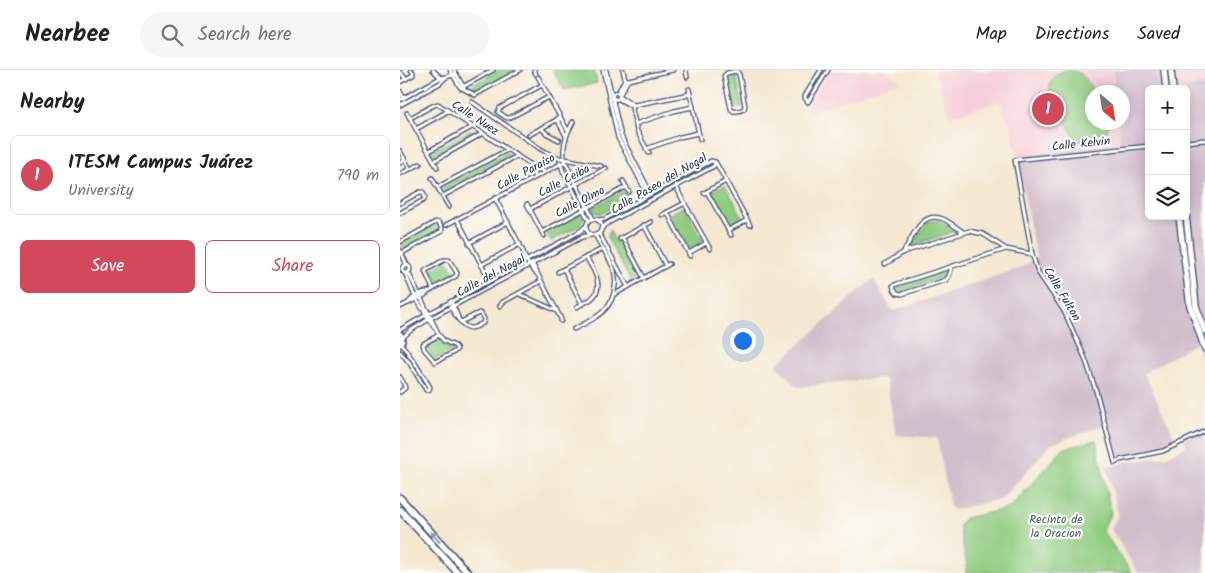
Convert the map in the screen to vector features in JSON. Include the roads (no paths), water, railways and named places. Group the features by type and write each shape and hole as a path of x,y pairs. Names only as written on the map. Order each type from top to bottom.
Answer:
{"highway":[{"path":"400,498 468,573"},
{"path":"400,510 458,573"}],"main road":[{"path":"1164,70 1166,85"},
{"path":"1171,70 1173,85"},
{"path":"1180,220 1190,306 1205,347"},
{"path":"1187,220 1196,306 1205,331"},
{"path":"1182,237 1185,240 1188,257 1191,262"}],"street":[{"path":"400,82 414,74 411,70"},
{"path":"433,70 443,78"},
{"path":"450,70 463,88 473,94 478,94 520,70"},
{"path":"454,70 454,75"},
{"path":"463,88 493,70"},
{"path":"604,70 618,138 650,194"},
{"path":"604,70 617,95"},
{"path":"611,108 626,79 623,70"},
{"path":"626,79 673,70"},
{"path":"686,70 687,77"},
{"path":"736,70 739,74 745,106 735,112 731,109 724,76 727,72 736,70"},
{"path":"821,70 805,96 808,102 828,70"},
{"path":"400,72 406,79"},
{"path":"536,74 549,97 566,136"},
{"path":"401,99 443,78 454,75"},
{"path":"400,91 403,103 443,78"},
{"path":"542,85 500,108 498,112 510,118 549,97"},
{"path":"606,87 633,106 690,91 700,139"},
{"path":"617,95 613,104 621,136 629,156"},
{"path":"472,102 539,148 563,160 601,166"},
{"name":"Calle Nuez","path":"410,118 435,104 439,105 544,172"},
{"path":"633,106 637,131 649,153"},
{"path":"635,124 674,111 693,107"},
{"path":"416,129 448,111"},
{"path":"408,113 437,167"},
{"path":"529,135 559,118"},
{"path":"559,118 568,131"},
{"path":"573,122 566,136 563,160 593,220"},
{"path":"429,151 472,127"},
{"path":"541,128 559,140"},
{"path":"646,148 698,133"},
{"path":"434,161 483,134"},
{"path":"1190,142 1205,140"},
{"name":"Calle Kelvin","path":"1015,160 1145,146"},
{"path":"438,187 507,150"},
{"path":"400,151 410,169"},
{"path":"443,196 517,156"},
{"path":"400,163 405,160"},
{"name":"Calle Paraíso","path":"446,225 560,164 563,160"},
{"name":"Calle Fulton","path":"1015,160 1032,254 1040,276 1064,311 1085,358 1115,460 1163,451 1205,431"},
{"name":"Calle Paseo del Nogal","path":"593,220 605,219 711,161 715,164"},
{"path":"528,163 535,177"},
{"path":"400,174 420,164"},
{"path":"560,164 583,210 601,225 597,233 602,249 612,265 615,283 614,294 602,313 574,329"},
{"path":"715,164 750,225"},
{"name":"Calle Paseo del Nogal","path":"597,233 608,223 715,164"},
{"name":"Calle Ceiba","path":"530,209 606,168"},
{"path":"432,178 448,207"},
{"path":"623,181 629,192"},
{"path":"673,181 710,249"},
{"path":"726,181 705,192 731,235"},
{"name":"Calle Olmo","path":"542,232 626,187"},
{"path":"400,203 420,192 425,197 424,200 400,213"},
{"path":"495,198 561,321"},
{"path":"662,215 685,203"},
{"path":"527,204 544,236"},
{"path":"667,212 690,255 706,243"},
{"path":"904,252 920,224 926,218 941,218 964,232"},
{"path":"457,219 486,273"},
{"path":"593,220 586,226 587,232 597,233"},
{"path":"729,230 747,220"},
{"path":"400,242 436,222 439,223 442,229 442,231 401,251 407,266 410,268 406,273"},
{"path":"469,243 508,222"},
{"path":"644,278 621,238 651,222"},
{"name":"Calle del Nogal","path":"400,330 579,232 586,226"},
{"path":"614,294 668,265 644,226"},
{"path":"885,264 904,252 964,232 983,234 1006,249 1032,254"},
{"path":"597,233 628,287"},
{"name":"Calle del Nogal","path":"401,340 410,331 430,319 582,237 597,233"},
{"path":"481,265 520,244"},
{"path":"558,272 602,249"},
{"path":"952,266 946,280 902,294 897,293 893,288 897,284 952,266 1006,249"},
{"path":"577,307 593,297 598,283 596,274 586,257"},
{"path":"400,260 402,270 406,273 432,325 444,341 455,346 457,349 434,362 424,349 423,344 439,335"},
{"path":"400,300 402,306 411,299 428,292 457,275 449,260 444,260 425,271 433,288"},
{"path":"402,267 407,266"},
{"path":"564,269 582,304"},
{"path":"500,306 503,302 541,281"},
{"path":"519,293 557,311"},
{"path":"450,302 452,307 461,322 464,326 473,328 482,323 484,319 478,313 461,322"},
{"path":"400,352 426,390 429,390 430,387 401,340"},
{"path":"400,377 405,386 404,390 400,392"}],"place":[{"name":"ITESM Campus Juárez","path":"1048,109"}],"park label":[{"name":"Recinto de la Oracion","path":"1056,526"}]}
